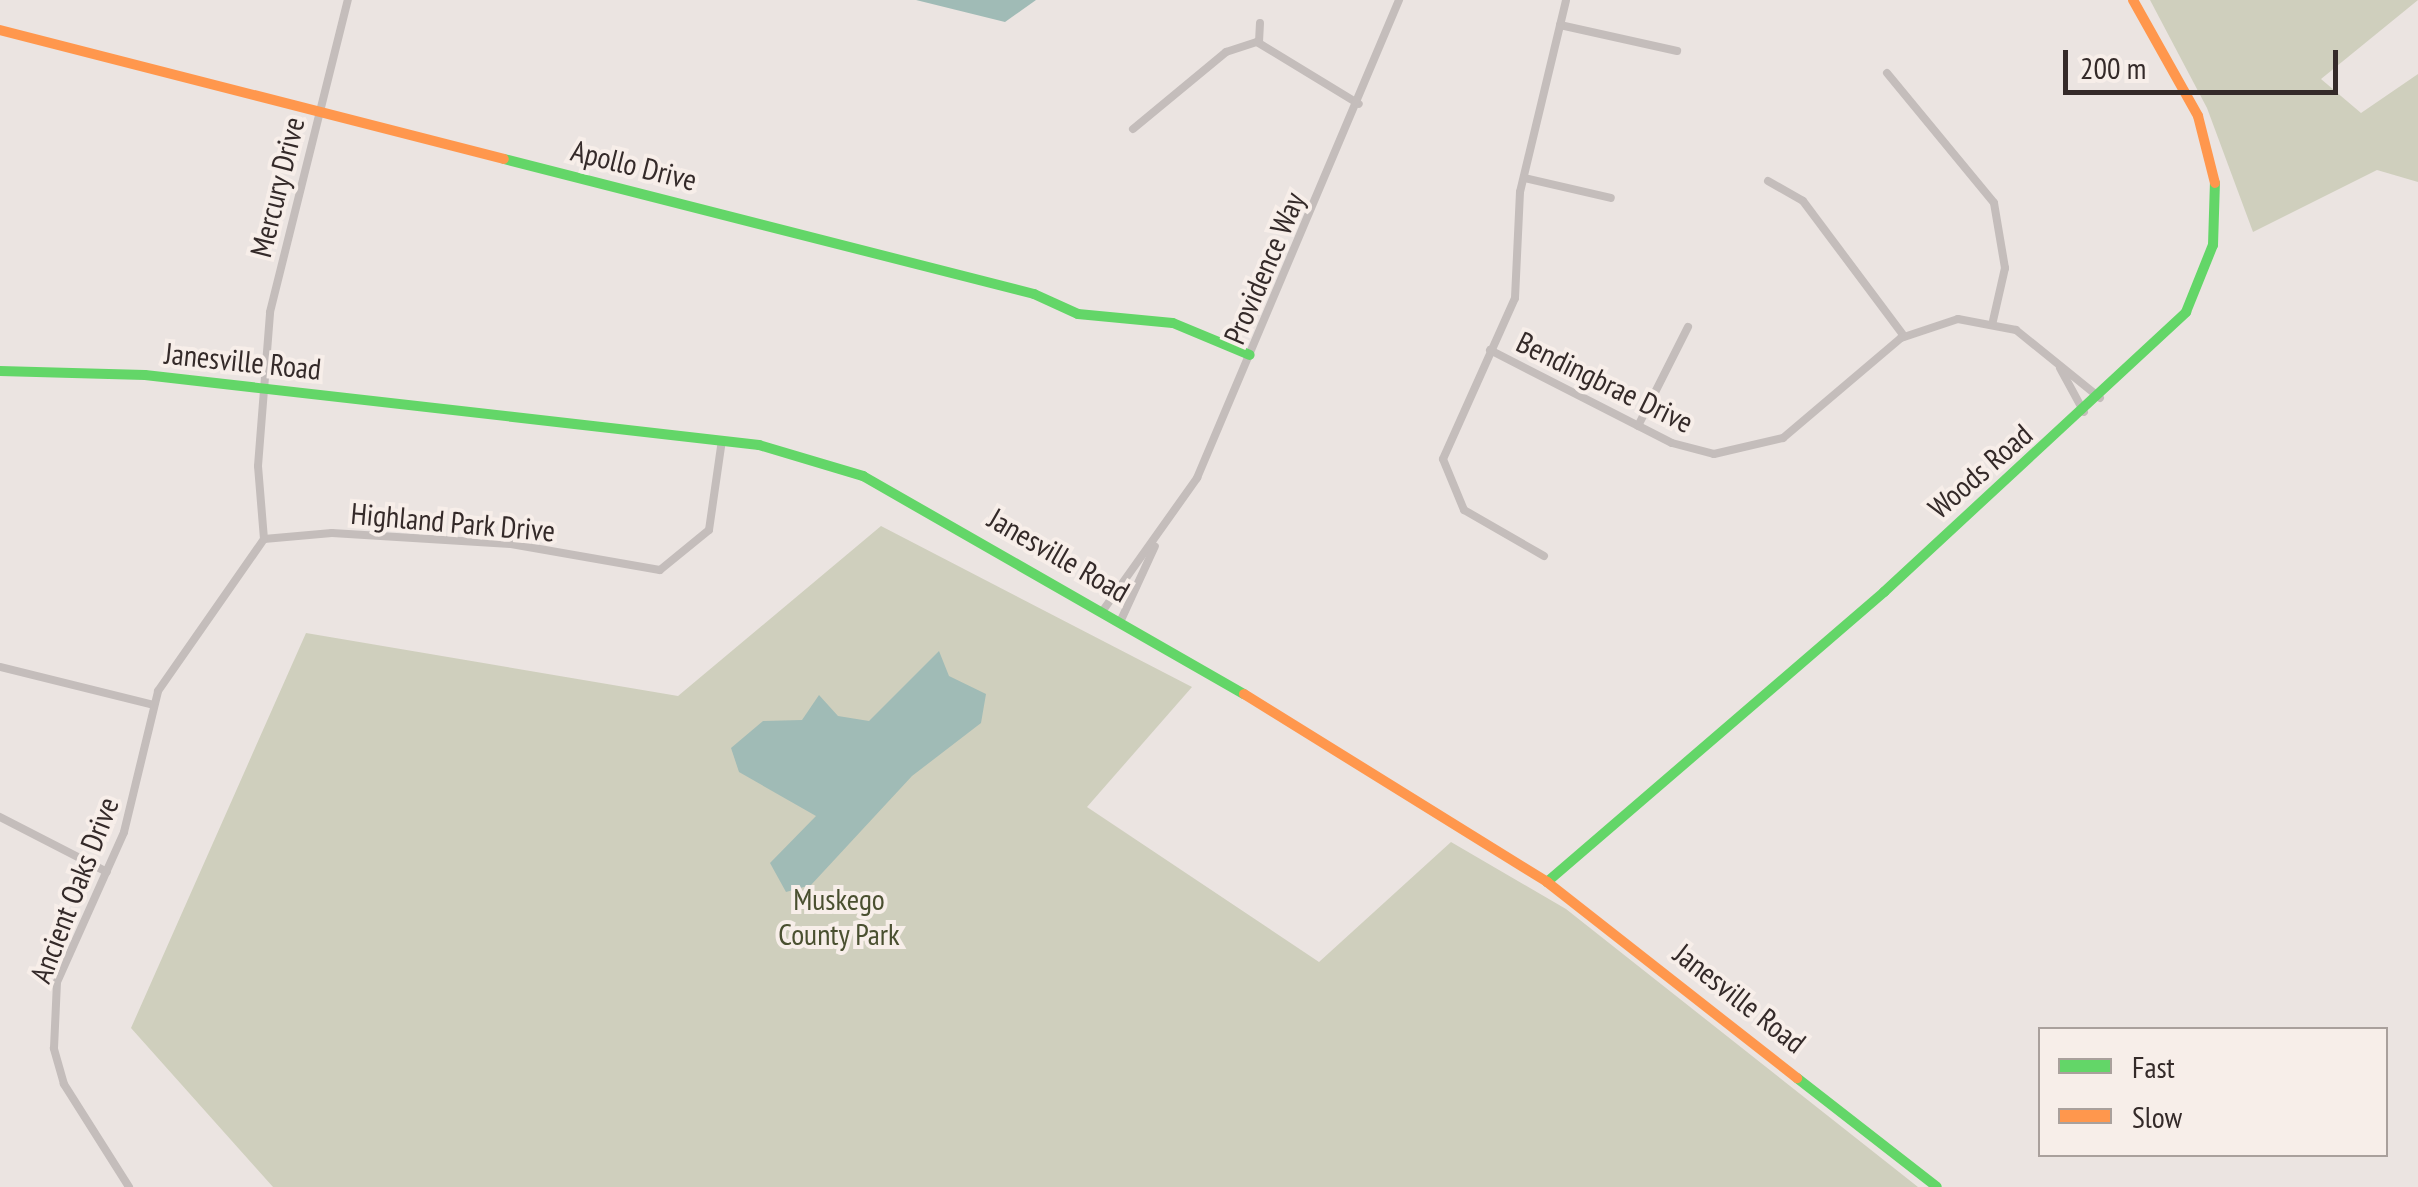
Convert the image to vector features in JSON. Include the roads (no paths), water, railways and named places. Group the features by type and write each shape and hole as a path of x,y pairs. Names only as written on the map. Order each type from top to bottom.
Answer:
{"street":[{"name":"Mercury Drive","path":"266,388 270,312 348,0"},
{"name":"Providence Way","path":"1121,620 1250,355 1400,0"},
{"path":"1544,556 1464,510 1444,476 1445,441 1490,350 1518,281 1524,178 1566,0"},
{"name":"Woods Road","path":"1546,882 2084,413 2186,312 2216,219 2208,142 2133,0"},
{"path":"1259,42 1260,23"},
{"path":"1560,25 1678,51"},
{"name":"Apollo Drive","path":"0,30 1034,294 1078,314 1170,323 1250,355"},
{"path":"1133,129 1226,52 1259,42 1359,104"},
{"path":"1888,73 1994,203 2005,268 1993,321 2100,398"},
{"path":"1524,178 1611,198"},
{"path":"1768,181 1803,201 1904,336"},
{"name":"Bendingbrae Drive","path":"1490,350 1638,426 1698,452 1764,446 1904,336 1958,319 1993,321"},
{"path":"1638,426 1688,327"},
{"path":"2060,368 2084,413"},
{"name":"Janesville Road","path":"0,372 266,388 722,440 863,476 1104,609 1546,882 1937,1187"},
{"path":"264,539 258,466 266,388"},
{"name":"Highland Park Drive","path":"264,539 332,534 511,544 660,570 708,530 722,440"},
{"name":"Ancient Oaks Drive","path":"129,1187 71,1099 54,1048 62,966 133,805 153,705 181,646 243,581 264,539"},
{"name":"Providence Way","path":"1104,609 1155,546"},
{"path":"0,667 153,705"},
{"path":"0,817 106,872"}],"water":[{"path":"916,0 1036,0 1005,22"},
{"path":"939,651 949,676 986,694 981,723 912,776 811,885 786,892 770,863 816,816 739,772 731,748 763,721 802,720 819,695 838,716 869,721"}],"park label":[{"name":"Muskego County Park","path":"839,916"}]}
